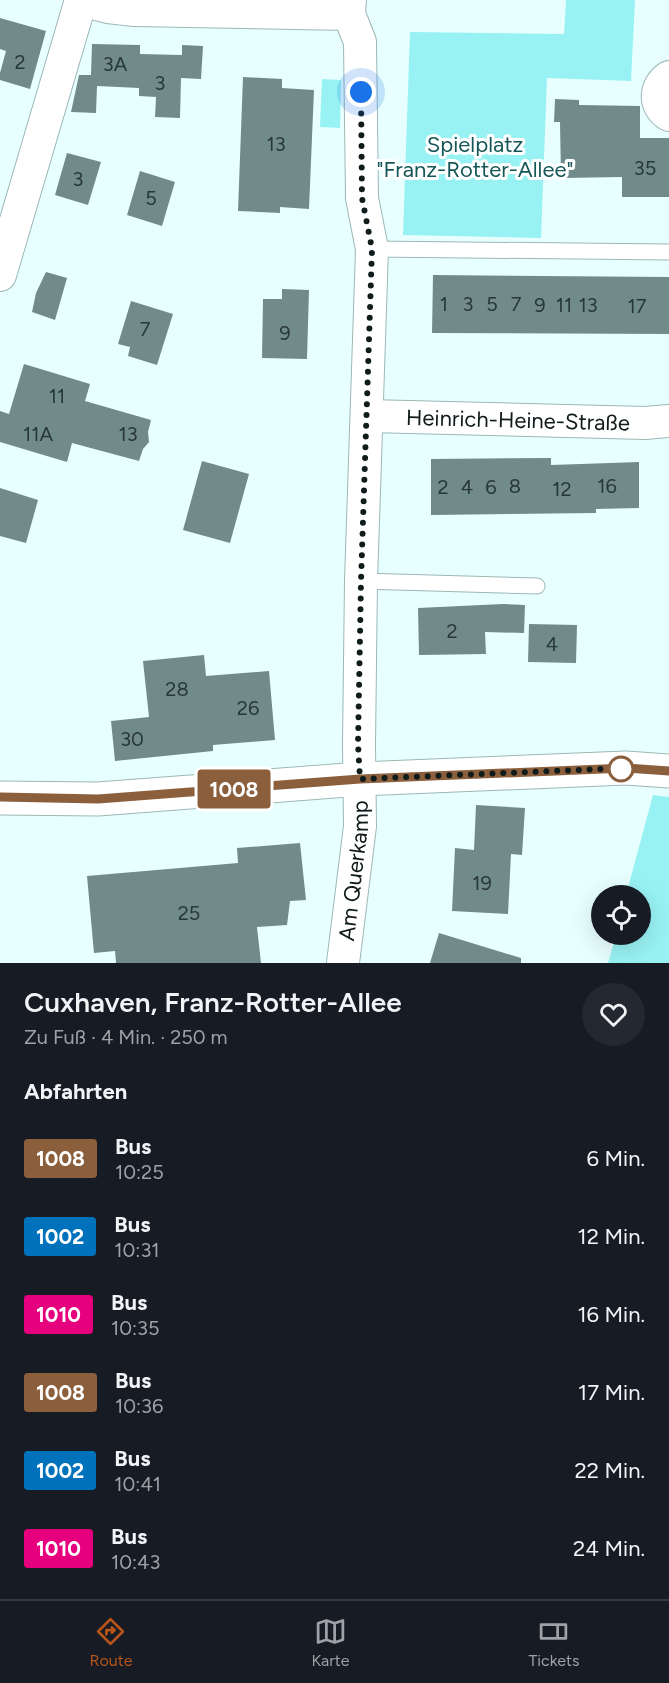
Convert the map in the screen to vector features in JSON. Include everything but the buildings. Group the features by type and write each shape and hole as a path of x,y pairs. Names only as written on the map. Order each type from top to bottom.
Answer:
{"street":[{"path":"0,275 81,0 108,8 134,10 350,7"},
{"name":"Am Querkamp","path":"343,963 360,825 358,744 361,581 372,249 362,198 360,42 350,7"},
{"path":"669,78 660,86 657,93 660,106 669,115"},
{"name":"Heinrich-Heine-Straße","path":"368,416 645,423 669,421"},
{"path":"0,798 98,799 360,779 626,768 669,771"}],"lane":[{"path":"372,249 669,252"},
{"path":"361,581 537,586"}],"green space":[{"name":"Spielplatz \"Franz-Rotter-Allee\"","path":"566,0 635,0 631,81 547,78 541,238 403,235 410,32 564,34"},
{"path":"322,79 341,80 340,128 320,127"},
{"path":"653,795 669,797 669,963 608,963 613,945 651,945 651,885 629,885"}],"bus line":[{"name":"1008","path":"0,797 98,799 360,779 626,768 669,771"}],"route":[{"path":"361,92 362,198 372,249 361,581 358,744 360,779 626,768 621,769"}]}
